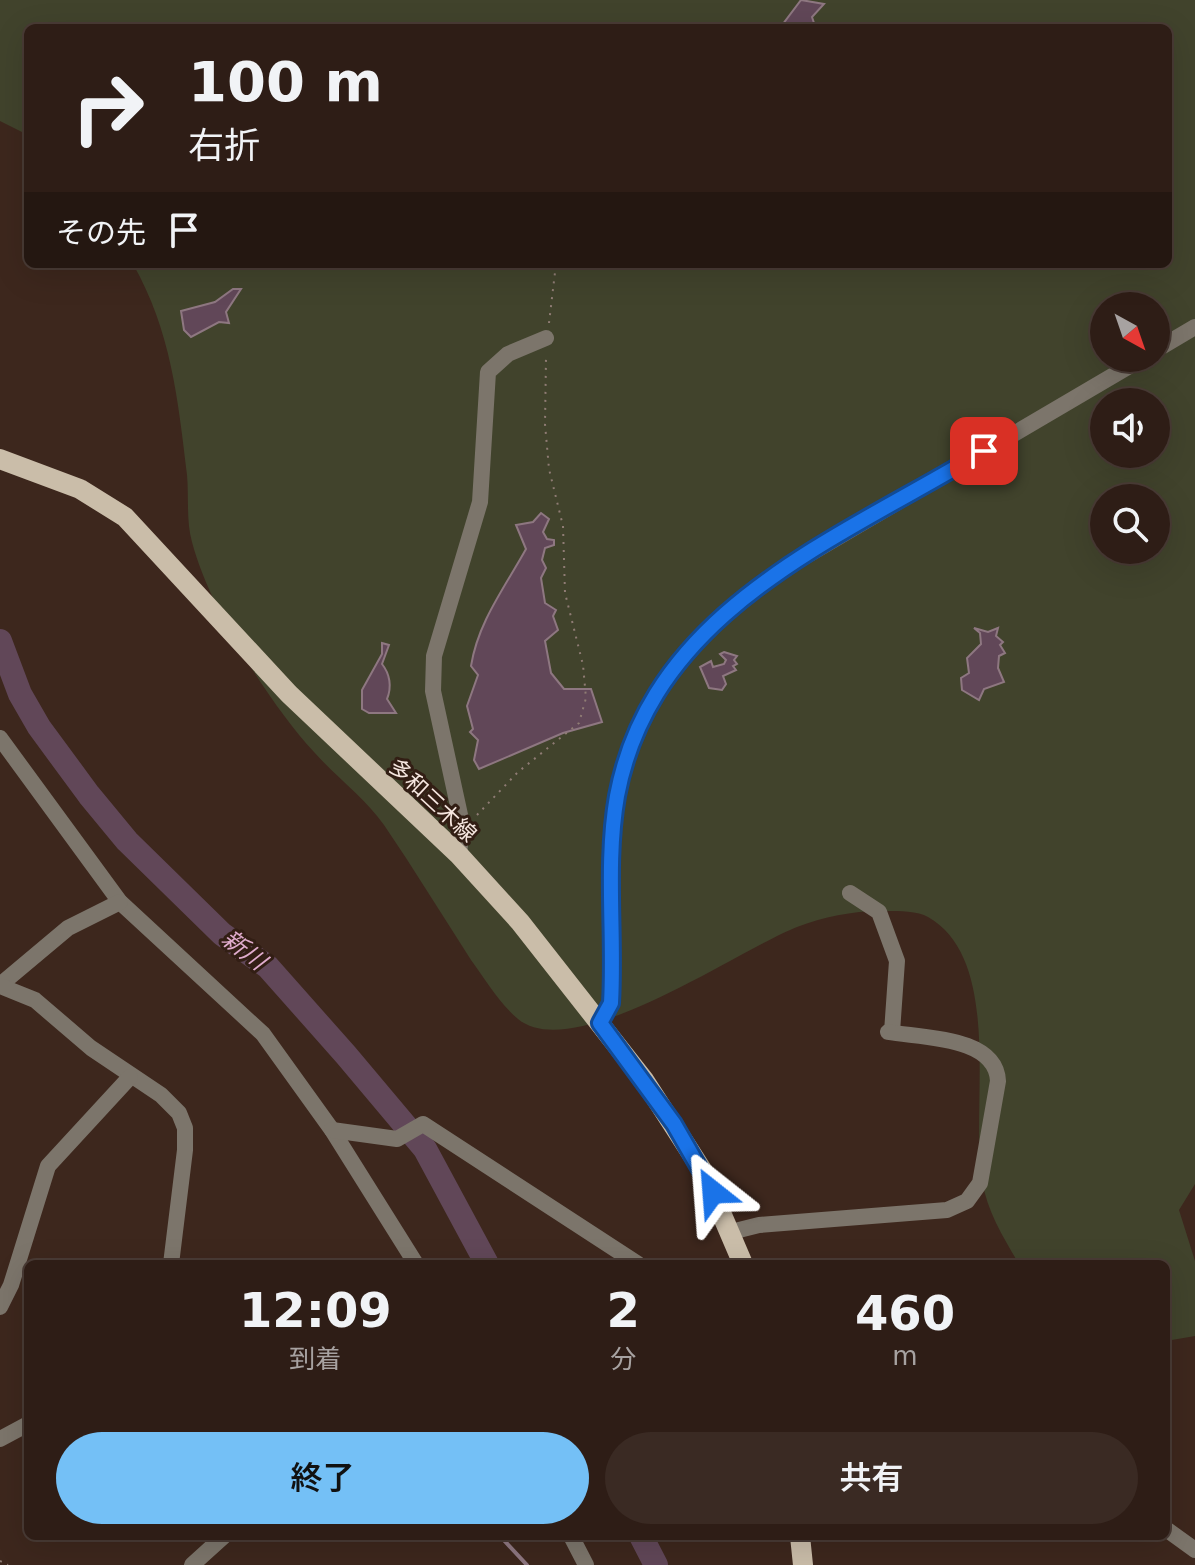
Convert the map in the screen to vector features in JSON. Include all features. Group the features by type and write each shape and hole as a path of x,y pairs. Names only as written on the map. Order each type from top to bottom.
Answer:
{"main road":[{"name":"多和三木線","path":"0,459 80,489 125,517 289,694 459,855 520,922 674,1124 704,1173 742,1260"},
{"path":"800,1540 803,1565"}],"street":[{"path":"1170,342 1195,327"},
{"path":"459,855 462,824 433,691 434,656 480,502 488,372 508,354 546,338"},
{"path":"600,1023 611,1003 612,845 617,796 643,718 687,650 743,596 789,566 1119,372"},
{"path":"0,738 120,902 263,1034 332,1130 413,1260"},
{"path":"731,1232 759,1225 947,1210 973,1196 980,1183 998,1081 995,1065 986,1054 973,1047 890,1032 897,961 879,912 850,893"},
{"path":"120,902 68,928 0,986 35,1000 130,1077 161,1095 179,1113 185,1128 171,1260"},
{"path":"0,1307 11,1285 48,1166 130,1077"},
{"path":"332,1130 397,1139 423,1124 632,1260"},
{"path":"0,1439 24,1426"},
{"path":"1170,1532 1195,1550"},
{"path":"192,1565 220,1540"},
{"path":"573,1540 586,1565"}],"path":[{"path":"462,824 481,812 518,772 579,723 586,698 583,665 565,593 563,526 549,469 545,424 546,338 555,268"},
{"path":"0,1561 8,1565"}],"green space":[{"path":"0,0 1195,0 1195,1184 1179,1210 1195,1261 1195,1336 1170,1340 1170,1260 1017,1260 992,1213 982,1180 979,1038 967,966 952,938 924,915 903,911 864,912 841,914 808,923 770,939 656,999 577,1027 544,1029 511,1013 471,960 384,825 296,731 260,681 226,624 200,568 192,542 184,447 171,366 156,315 135,268 1172,268 1172,24 24,24 24,133 0,121"}],"shaded area":[{"path":"801,0 824,4 812,17 814,24 783,24"},
{"path":"233,289 241,289 226,312 229,323 219,322 191,337 184,330 181,311 215,302"},
{"path":"541,513 549,519 543,532 547,539 554,540 554,545 545,548 542,560 546,568 541,578 545,603 556,610 553,616 558,630 545,641 551,673 564,689 591,689 602,722 563,733 479,769 474,760 478,740 470,732 473,729 467,706 478,675 471,666 493,605 526,549 516,525 533,522"},
{"path":"974,628 988,632 998,628 996,636 1003,642 1000,645 1005,653 999,656 998,668 1004,682 984,689 979,700 962,690 961,678 969,673 967,658 981,644 980,633"},
{"path":"382,643 389,645 382,664 389,681 387,699 396,713 369,713 362,709 362,690 382,654"},
{"path":"724,652 737,656 734,660 737,664 733,666 736,670 723,676 726,684 722,690 709,688 700,667 711,661 713,667 724,664 726,660 720,654"}],"waterway":[{"name":"新川","path":"0,641 20,694 39,727 89,795 127,841 222,934 268,967 346,1055 425,1149 485,1260"},
{"path":"504,1540 527,1565"},
{"name":"新川","path":"643,1540 656,1565"}],"route":[{"path":"713,1192 674,1124 600,1023 611,1003 612,845 617,796 627,761 643,718 665,680 714,621 743,596 789,566 984,451"}]}
